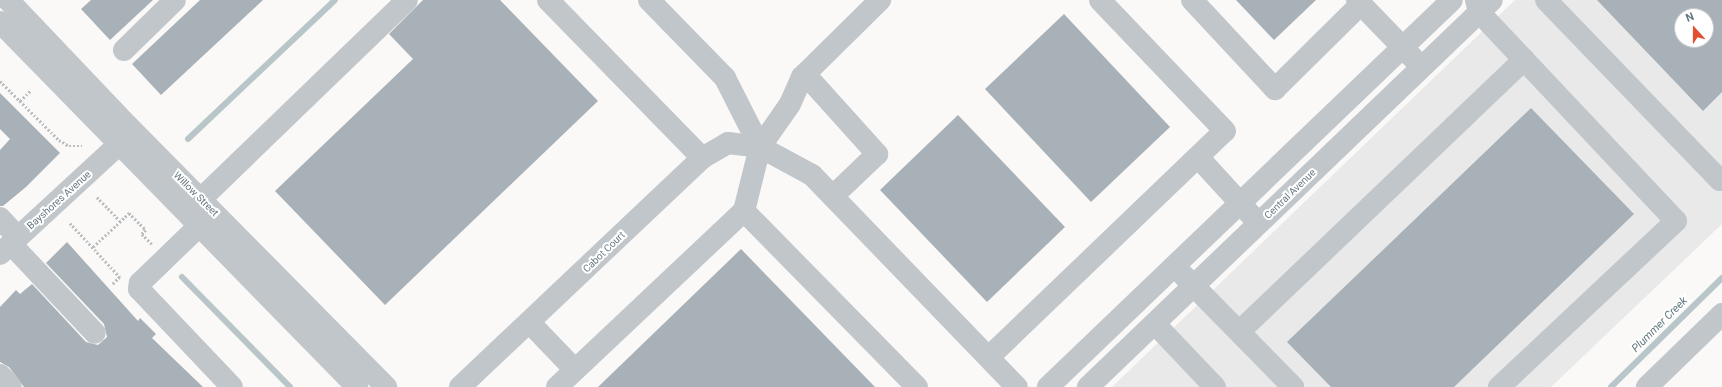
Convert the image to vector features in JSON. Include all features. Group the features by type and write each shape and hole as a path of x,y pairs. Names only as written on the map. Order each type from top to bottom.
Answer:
{"street":[{"name":"Willow Street","path":"8,0 386,387"},
{"path":"124,50 175,0"},
{"path":"201,199 407,0"},
{"path":"548,0 702,158"},
{"path":"649,0 725,78 760,147 812,175 990,356 1017,387"},
{"path":"557,387 744,211 760,147 790,104 805,74 880,0"},
{"path":"990,356 1225,131 1100,0"},
{"path":"1192,0 1275,89 1358,3 1422,66"},
{"path":"1048,387 1241,204 1452,0"},
{"path":"1546,0 1720,180 1722,178"},
{"path":"1482,4 1524,60 1676,221 1499,387"},
{"name":"Central Avenue","path":"1088,387 1422,66 1482,4"},
{"path":"0,22 198,227 357,387"},
{"path":"1240,332 1524,60"},
{"path":"805,74 877,154 833,196"},
{"name":"Cabot Court","path":"460,387 530,323 702,158 728,143 760,147"},
{"name":"Bayshores Avenue","path":"10,245 118,145"},
{"path":"1198,157 1259,224"},
{"path":"744,211 917,387"},
{"path":"0,218 10,245 95,333"},
{"path":"198,227 140,283 139,289 232,387"},
{"path":"1175,267 1293,387"},
{"path":"1646,387 1722,314"},
{"path":"530,323 574,370"},
{"path":"1155,324 1204,383"},
{"path":"0,375 11,387"}],"path":[{"path":"0,81 64,144 82,146"},
{"path":"20,101 31,90"},
{"path":"97,197 120,221"},
{"path":"93,248 129,213 146,230 142,234 166,258"},
{"path":"70,223 120,277 112,285"}],"shaded area":[{"path":"1515,0 1722,0 1722,224 1551,387 1112,387"}],"building":[{"path":"91,0 153,0 110,40 81,9"},
{"path":"200,0 263,0 161,95 132,64"},
{"path":"423,0 500,0 598,101 385,305 275,191 413,59 389,34"},
{"path":"1236,0 1316,0 1274,40"},
{"path":"1597,0 1722,0 1722,92 1703,111"},
{"path":"1064,14 1170,127 1091,202 985,89"},
{"path":"0,93 60,153 26,187 3,206 0,206 0,150 10,139 0,129"},
{"path":"1531,108 1634,214 1454,387 1331,387 1287,342"},
{"path":"958,115 1065,227 987,302 880,190"},
{"path":"67,242 138,321 140,318 156,334 152,338 203,387 24,387 9,367 0,362 0,307 16,290 20,294 32,284 86,342 98,345 107,337 104,324 46,263"},
{"path":"741,249 875,387 598,387"}],"waterway":[{"path":"188,139 335,0"},
{"path":"182,277 290,387"},
{"name":"Plummer Creek","path":"1611,387 1722,278"}]}
